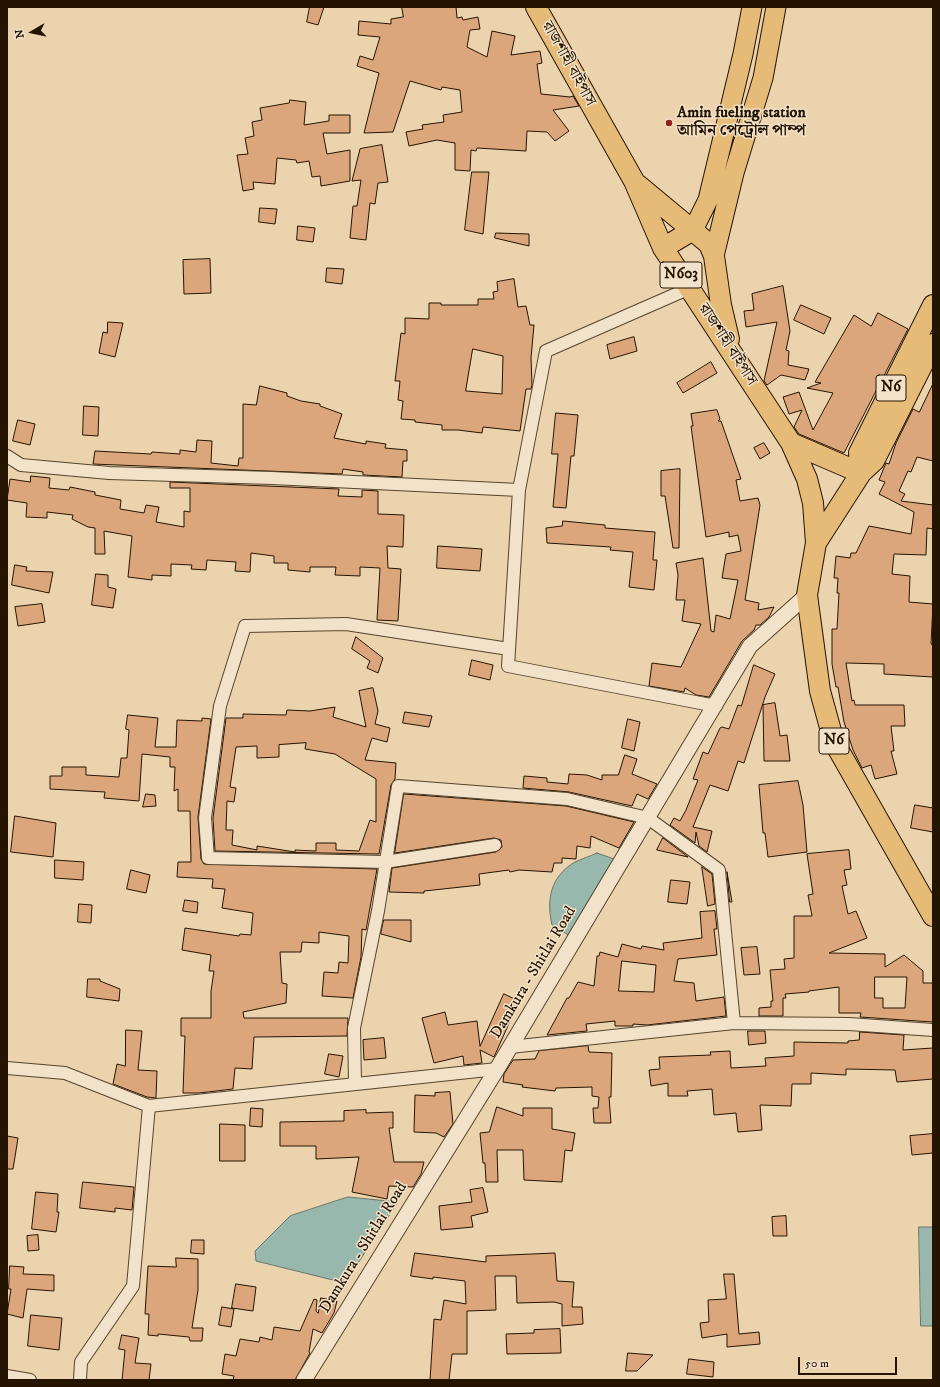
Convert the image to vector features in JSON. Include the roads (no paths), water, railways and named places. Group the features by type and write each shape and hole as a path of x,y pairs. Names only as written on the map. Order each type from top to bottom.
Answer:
{"highway":[{"name":"রাজশাহী বাইপাস","path":"536,7 634,181 663,248 791,443 807,479 813,503 816,543"},
{"path":"634,181 709,244 714,256"},
{"name":"N603","path":"663,248 693,230"},
{"name":"N603","path":"714,256 721,305 732,353"},
{"name":"N6","path":"861,473 859,453 933,305"},
{"name":"N6","path":"933,344 874,461 861,473 816,543 807,595 820,691 834,742 933,916"},
{"path":"791,443 861,473"}],"main road":[{"path":"693,230 708,200 743,54 752,7"},
{"path":"714,256 734,173 763,78 776,7"}],"street":[{"path":"690,288 546,351 519,490 508,666 716,706"},
{"path":"7,456 21,465 109,473 272,478 519,490"},
{"name":"Damkura - Shitlai Road","path":"304,1380 497,1069 716,706 750,646 807,595"},
{"path":"495,846 385,862 208,858 205,818 220,706 245,626 346,624 509,649"},
{"path":"355,1084 354,1028 378,911 398,786 566,799 648,818 719,870 734,1023"},
{"path":"510,1047 734,1023 848,1024 933,1030"},
{"path":"7,1068 65,1073 149,1106 497,1069"},
{"path":"80,1380 81,1362 133,1286 149,1106"},
{"path":"7,1376 30,1380"}],"water":[{"path":"597,853 617,860 570,936 552,925 550,917 551,893 557,878 562,872 579,860"},
{"path":"348,1197 398,1202 345,1283 256,1261 255,1251 290,1216"},
{"path":"919,1227 933,1227 933,1326 921,1326"}],"place":[{"name":"Amin fueling station আমিন পেট্রোল পাম্প","path":"669,123"}]}
